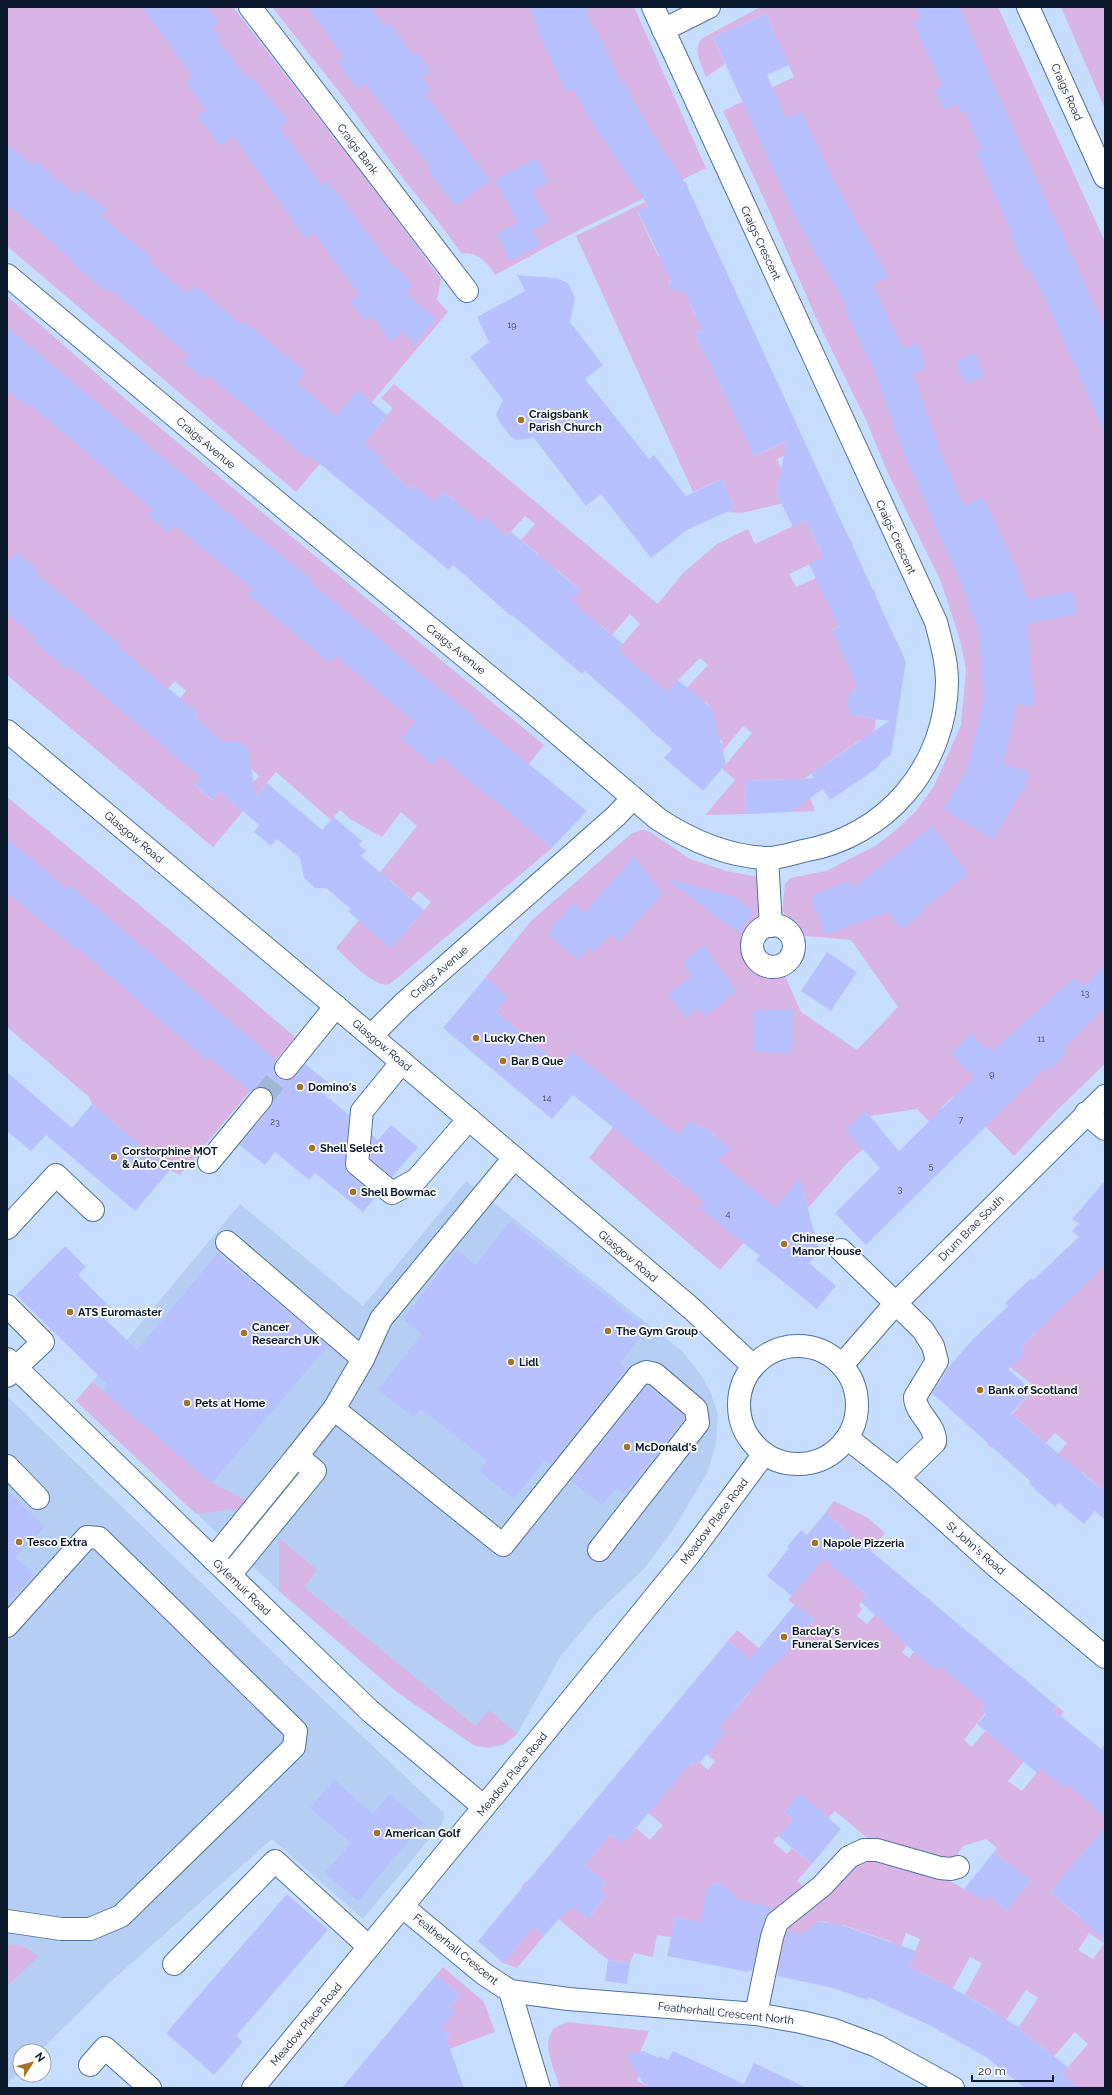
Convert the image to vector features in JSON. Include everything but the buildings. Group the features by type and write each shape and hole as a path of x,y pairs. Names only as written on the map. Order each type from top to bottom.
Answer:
{"street":[{"name":"Craigs Bank","path":"250,7 467,291"},
{"name":"Craigs Crescent","path":"633,798 658,819 696,840 718,849 767,858 814,850 855,834 884,815 909,790 928,761 941,725 946,702 947,680 944,653 936,622 653,7"},
{"path":"663,30 709,7"},
{"name":"Craigs Road","path":"1028,7 1105,177"},
{"name":"Craigs Avenue","path":"7,275 283,507 531,711 633,798 616,816 403,1004 371,1036"},
{"name":"Glasgow Road","path":"7,731 469,1119 692,1309 753,1366"},
{"path":"767,858 771,926"},
{"path":"286,1068 336,1006"},
{"path":"402,1062 362,1111 357,1164 392,1193 416,1180 469,1119"},
{"name":"Drum Brae South","path":"842,1365 896,1303 1086,1113 1105,1096"},
{"path":"209,1162 260,1099"},
{"path":"1086,1113 1105,1129"},
{"path":"213,1559 334,1409 363,1359 381,1319 514,1158"},
{"path":"7,1228 56,1175 93,1210"},
{"path":"227,1242 363,1359"},
{"path":"841,1250 896,1303 929,1338 937,1361 914,1397 915,1403 934,1432 935,1442 898,1478"},
{"path":"7,1306 43,1342 10,1368"},
{"path":"790,1346 818,1349 831,1356 842,1365 851,1378 856,1393 857,1408 854,1424 847,1438 834,1452 818,1461 800,1464 780,1462 764,1454 753,1444 745,1432 740,1419 740,1391 745,1377 753,1366 764,1356 776,1349 790,1346"},
{"name":"Gylemuir Road","path":"10,1368 230,1575 370,1711 484,1807"},
{"path":"334,1409 503,1545 639,1376 646,1372 655,1374 696,1409 698,1423 599,1550"},
{"name":"St John's Road","path":"847,1438 898,1478 998,1568 1105,1657"},
{"name":"Meadow Place Road","path":"252,2088 403,1907 688,1555 764,1454"},
{"path":"230,1575 315,1471 297,1456"},
{"path":"7,1466 38,1498"},
{"path":"7,1626 87,1537 99,1538 296,1731 294,1747 121,1916 90,1929 61,1929 7,1921"},
{"path":"756,2014 772,1937 777,1922 822,1886 849,1857 864,1850 877,1850 940,1868 958,1868"},
{"path":"174,1964 275,1861 369,1947"},
{"name":"Featherhall Crescent","path":"403,1907 484,1974 510,1990"},
{"path":"510,1990 539,2088"},
{"name":"Featherhall Crescent North","path":"510,1990 568,1999 756,2014 801,2022 851,2036 894,2054 953,2088"},
{"path":"90,2065 105,2048 150,2088"}],"shaded area":[{"path":"7,7 233,7 377,193 441,279 437,300 448,312 296,492 7,246"},
{"path":"272,7 634,7 706,168 573,233 495,275 486,262 482,259 472,254 462,254 405,181 344,98"},
{"path":"760,7 998,7 1105,242 1105,1064 1056,1111 1014,1156 955,1095 941,1108 947,1115 935,1128 917,1109 870,1116 883,1132 848,1162 808,1208 800,1179 720,1270 589,1158 613,1127 680,1182 717,1137 703,1126 700,1129 690,1121 678,1135 572,1052 560,1065 496,1012 508,997 485,978 531,921 632,833 642,830 649,831 690,859 727,871 759,877 759,914 743,934 746,952 752,966 757,971 764,974 783,972 801,1012 857,1050 898,1007 851,940 804,936 798,926 782,911 785,884 790,878 826,871 875,846 896,830 916,811 934,786 961,725 966,669 960,640 941,582 887,471 866,420 816,318 770,212 723,111 794,77 766,14 713,37 725,64 706,77 699,58 698,48 701,39"},
{"path":"1061,7 1105,7 1105,109"},
{"path":"686,182 688,187 637,211 658,256 667,252 674,275 669,283 672,289 732,285 690,304 695,315 703,311 710,326 695,333 705,354 754,331 756,336 713,356 713,369 724,394 739,387 738,422 754,456 801,435 806,446 777,459 786,479 778,483 777,489 779,499 784,503 742,513 727,512 735,508 722,479 693,492 576,236"},
{"path":"7,296 136,408 544,745 498,803 508,811 513,805 520,810 518,812 532,823 534,821 541,828 536,835 552,848 390,984 376,982 354,966 336,948 359,920 391,948 431,902 418,891 411,899 390,880 375,898 366,890 417,826 401,812 382,837 350,819 340,810 331,820 276,772 213,847 7,675","holes":["109,635 119,643 114,649 129,662 132,658 146,670 143,675 154,684 127,715 94,686 111,666 94,651","175,681 186,691 177,702 182,707 186,703 197,712 194,716 206,727 179,758 144,728 155,716 145,707 160,688 165,692","201,741 211,749 218,741 226,747 231,741 238,741 248,749 249,756 244,762 259,776 234,804 219,791 211,800 194,784 201,776 193,769 197,765 187,757"]},
{"path":"394,384 658,604 683,573 717,544 748,529 755,544 806,520 821,553 850,539 853,544 789,574 796,587 825,574 822,591 826,599 834,595 839,605 874,589 876,595 843,611 848,622 832,630 847,663 897,641 903,655 867,662 862,689 855,688 849,701 849,707 851,715 876,719 875,729 866,742 860,740 804,779 815,795 810,798 815,811 791,812 790,779 745,781 746,814 705,815 735,780 722,769 752,733 743,726 715,760 711,756 723,742 715,735 708,723 714,716 709,706 703,702 695,703 687,708 659,738 649,729 708,665 700,658 667,692 633,663 609,692 593,678 640,624 630,614 612,635 601,625 539,637 580,590 556,569 536,591 538,554 521,540 535,524 525,516 507,536 484,517 469,534 454,500 444,492 426,513 431,499 415,486 412,490 379,462 382,458 364,443 393,408 381,398"},
{"path":"7,797 171,931 295,1037 180,1175 170,1170 92,1104 89,1097 7,1027"},
{"path":"466,1181 682,1351 701,1375 711,1393 718,1415 716,1444 707,1473 673,1530 644,1569 596,1614 561,1656 517,1734 504,1745 490,1748 475,1746 397,1692 279,1591 76,1401 240,1204 363,1306"},
{"path":"1067,1248 1093,1275 1105,1262 1105,1492 1082,1472 1079,1475 1056,1456 1067,1443 1055,1433 1046,1443 1016,1418 991,1448 987,1444 1035,1387 1005,1363 1015,1362 1025,1353 1021,1347 1036,1333 1055,1259"},
{"path":"92,1382 212,1483 248,1501 243,1508 196,1514 76,1401"},
{"path":"7,1396 278,1657 443,1812 445,1818 442,1824 363,1919 272,1839 107,1985 48,2043 12,2043 12,2079 7,2084"},
{"path":"834,1501 868,1518 885,1533 870,1551 874,1555 851,1582 867,1595 859,1605 862,1609 857,1616 867,1624 904,1580 912,1632 903,1642 907,1646 902,1652 909,1658 945,1614 924,1660 936,1670 943,1662 945,1670 960,1683 973,1667 989,1699 981,1709 985,1713 964,1740 972,1747 985,1731 993,1737 1033,1734 1057,1706 1064,1712 1008,1781 1022,1791 1052,1754 1055,1780 1062,1787 1067,1782 1071,1785 1104,1745 1105,1746 1105,1753 1078,1793 1099,1811 1102,1808 1105,1810 1105,1827 1050,1892 1105,1938 1104,2088 1078,2088 1062,2074 1088,2044 1075,2032 1027,2088 1022,2086 1049,2052 1018,2028 1038,1998 1026,1990 985,2052 977,2048 996,2013 965,1995 982,1963 970,1957 933,2024 925,2020 942,1983 909,1967 920,1939 906,1933 879,2000 872,1998 892,1942 843,1925 826,1982 830,1929 827,1922 818,1921 780,1972 770,1970 781,1923 874,1853 923,1866 984,1900 988,1895 1007,1910 1031,1881 994,1852 997,1848 986,1839 963,1846 957,1855 948,1860 871,1841 835,1811 826,1821 812,1804 800,1793 784,1812 793,1819 773,1842 787,1854 792,1848 812,1864 797,1881 807,1889 771,1919 773,1907 743,1906 724,1885 714,1883 705,1923 675,1917 671,1937 657,1935 653,1957 634,1953 630,1963 608,1960 521,1888 526,1881 566,1914 576,1903 578,1911 584,1916 590,1916 606,1896 600,1891 606,1883 585,1865 611,1834 623,1843 636,1828 650,1840 663,1825 648,1813 690,1763 694,1766 698,1761 708,1770 715,1761 705,1753 725,1732 707,1717 721,1701 733,1711 749,1693 753,1662 728,1641 737,1630 777,1663 814,1619 788,1600 846,1530 825,1513","holes":["1089,1933 1104,1943 1093,1959 1078,1950"]},
{"path":"279,1538 317,1570 304,1587 475,1726 489,1710 517,1734 498,1746 475,1746 397,1692 279,1591"},
{"path":"533,1927 544,1936 517,1968 503,1963"},
{"path":"7,1944 24,1947 38,1957 7,1986"},
{"path":"443,1967 484,2002 495,2032 449,2049 446,2038 450,2034 442,2027 455,2011 450,2007 460,1995 436,1975"},
{"path":"569,2022 649,2031 640,2052 635,2053 630,2062 641,2071 637,2081 653,2088 560,2088 550,2059 548,2040 551,2032 558,2026"}],"tunnel":[{"path":"261,1099 286,1068"}],"place":[{"name":"Craigsbank Parish Church","path":"521,420"},
{"name":"Lucky Chen","path":"476,1038"},
{"name":"Bar B Que","path":"503,1061"},
{"name":"Domino's","path":"300,1087"},
{"name":"Shell Select","path":"312,1148"},
{"name":"Corstorphine MOT & Auto Centre","path":"114,1157"},
{"name":"Shell Bowmac","path":"353,1192"},
{"name":"Chinese Manor House","path":"784,1244"},
{"name":"ATS Euromaster","path":"70,1312"},
{"name":"The Gym Group","path":"608,1331"},
{"name":"Cancer Research UK","path":"244,1333"},
{"name":"Lidl","path":"511,1362"},
{"name":"Bank of Scotland","path":"980,1390"},
{"name":"Pets at Home","path":"187,1403"},
{"name":"McDonald's","path":"627,1447"},
{"name":"Tesco Extra","path":"19,1542"},
{"name":"Napole Pizzeria","path":"815,1543"},
{"name":"Barclay's Funeral Services","path":"784,1637"},
{"name":"American Golf","path":"377,1833"}]}
